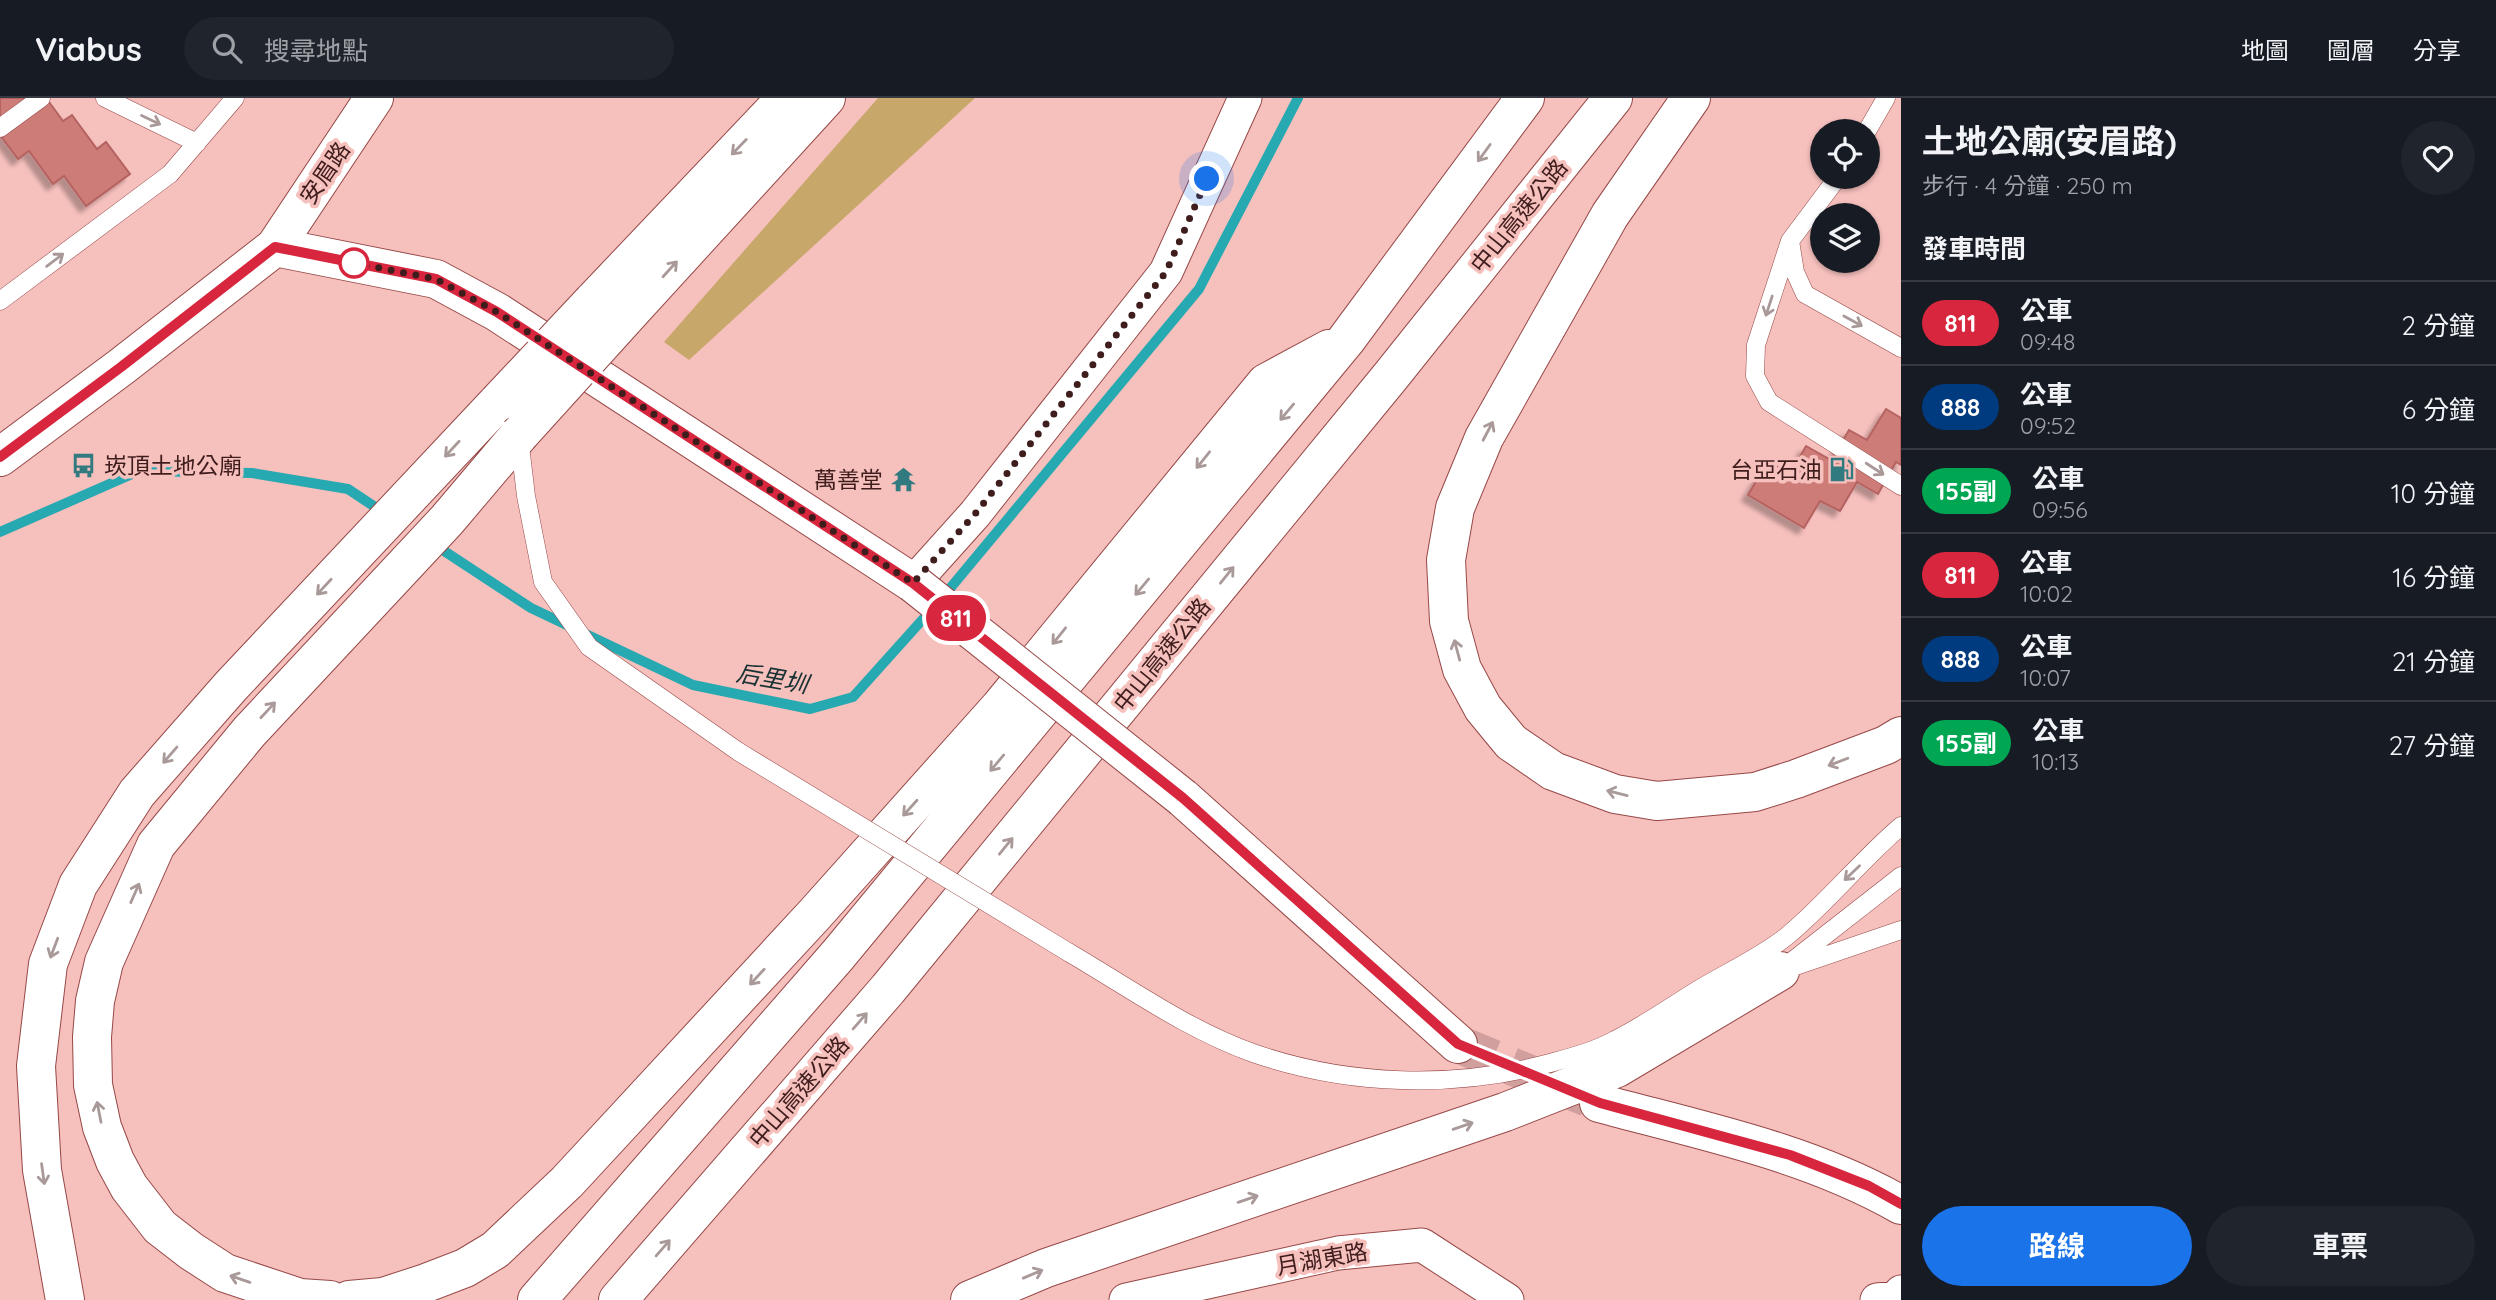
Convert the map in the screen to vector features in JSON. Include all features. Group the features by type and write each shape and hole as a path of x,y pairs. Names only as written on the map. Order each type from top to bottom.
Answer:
{"main road":[{"name":"安眉路","path":"0,457 275,247 374,98"},
{"path":"609,310 786,98"},
{"path":"65,1300 42,1170 36,1066 48,964 78,885 138,793 230,687 407,497 508,418 609,310 826,98"},
{"path":"537,1300 838,955 1346,340 1525,98"},
{"name":"中山高速公路","path":"618,1300 888,989 1390,377 1613,98"},
{"path":"1691,98 1610,215 1484,438 1455,508 1446,560 1449,621 1462,669 1483,708 1511,742 1553,771 1615,794 1657,802 1755,792 1886,745 1901,736"},
{"path":"275,247 436,279 497,312 913,583 1183,798 1458,1044"},
{"path":"349,1300 383,1297 464,1268 495,1250 567,1182 806,924 1000,707 1266,383 1346,340"},
{"path":"330,1300 300,1298 225,1273 160,1227 130,1187 115,1161 102,1127 93,1085 92,1037 95,1001 104,961 156,845 248,732 447,520 508,418"},
{"path":"970,1300 1046,1268 1505,1112 1605,1073 1780,971"},
{"path":"1600,1103 1790,1155 1869,1186 1901,1205"}],"street":[{"path":"913,583 975,514 1166,272 1245,98"},
{"name":"月湖東路","path":"1126,1300 1338,1253 1422,1245 1507,1300"},
{"path":"1877,1300 1896,1298 1901,1292"}],"lane":[{"path":"0,128 41,98"},
{"path":"105,98 197,143"},
{"path":"0,301 170,174 236,98"},
{"path":"1874,119 1886,98"},
{"path":"1829,189 1790,241 1756,345 1755,376 1769,402 1901,486"},
{"path":"1790,241 1796,272 1805,294 1901,348"},
{"path":"508,418 543,582 589,647 739,752 1068,952 1210,1036 1265,1057 1346,1076 1441,1080 1489,1076 1574,1056 1615,1041 1786,937 1901,826"},
{"path":"1780,971 1901,876"},
{"path":"1646,1022 1780,971 1901,930"}],"shaded area":[{"path":"878,98 975,98 689,360 664,342"}],"building":[{"path":"0,98 46,98 63,121 72,115 97,149 106,142 130,174 86,206 64,176 53,184 29,151 18,159 0,135"},
{"name":"台亞石油","path":"1886,409 1901,418 1901,465 1896,462 1878,494 1857,482 1840,511 1820,501 1804,528 1748,495 1768,461 1790,474 1806,446 1831,460 1849,430 1867,440"}],"waterway":[{"name":"后里圳","path":"942,598 1199,289 1298,98"},
{"name":"后里圳","path":"0,532 139,471 252,473 348,489 384,513"},
{"name":"后里圳","path":"435,545 531,608 693,685 810,709 853,697 932,609"}],"tunnel":[{"path":"1458,1044 1588,1098"}],"bus line":[{"name":"811","path":"0,457 275,247 436,279 497,312 913,583 1183,798 1458,1044 1600,1103 1790,1155 1869,1186 1901,1204"}],"place":[{"name":"崁頂土地公廟","path":"84,466"},
{"name":"台亞石油","path":"1842,470"},
{"name":"萬善堂","path":"903,480"}],"route":[{"path":"354,263 436,279 497,312 913,583 975,514 1166,272 1207,179"}]}
